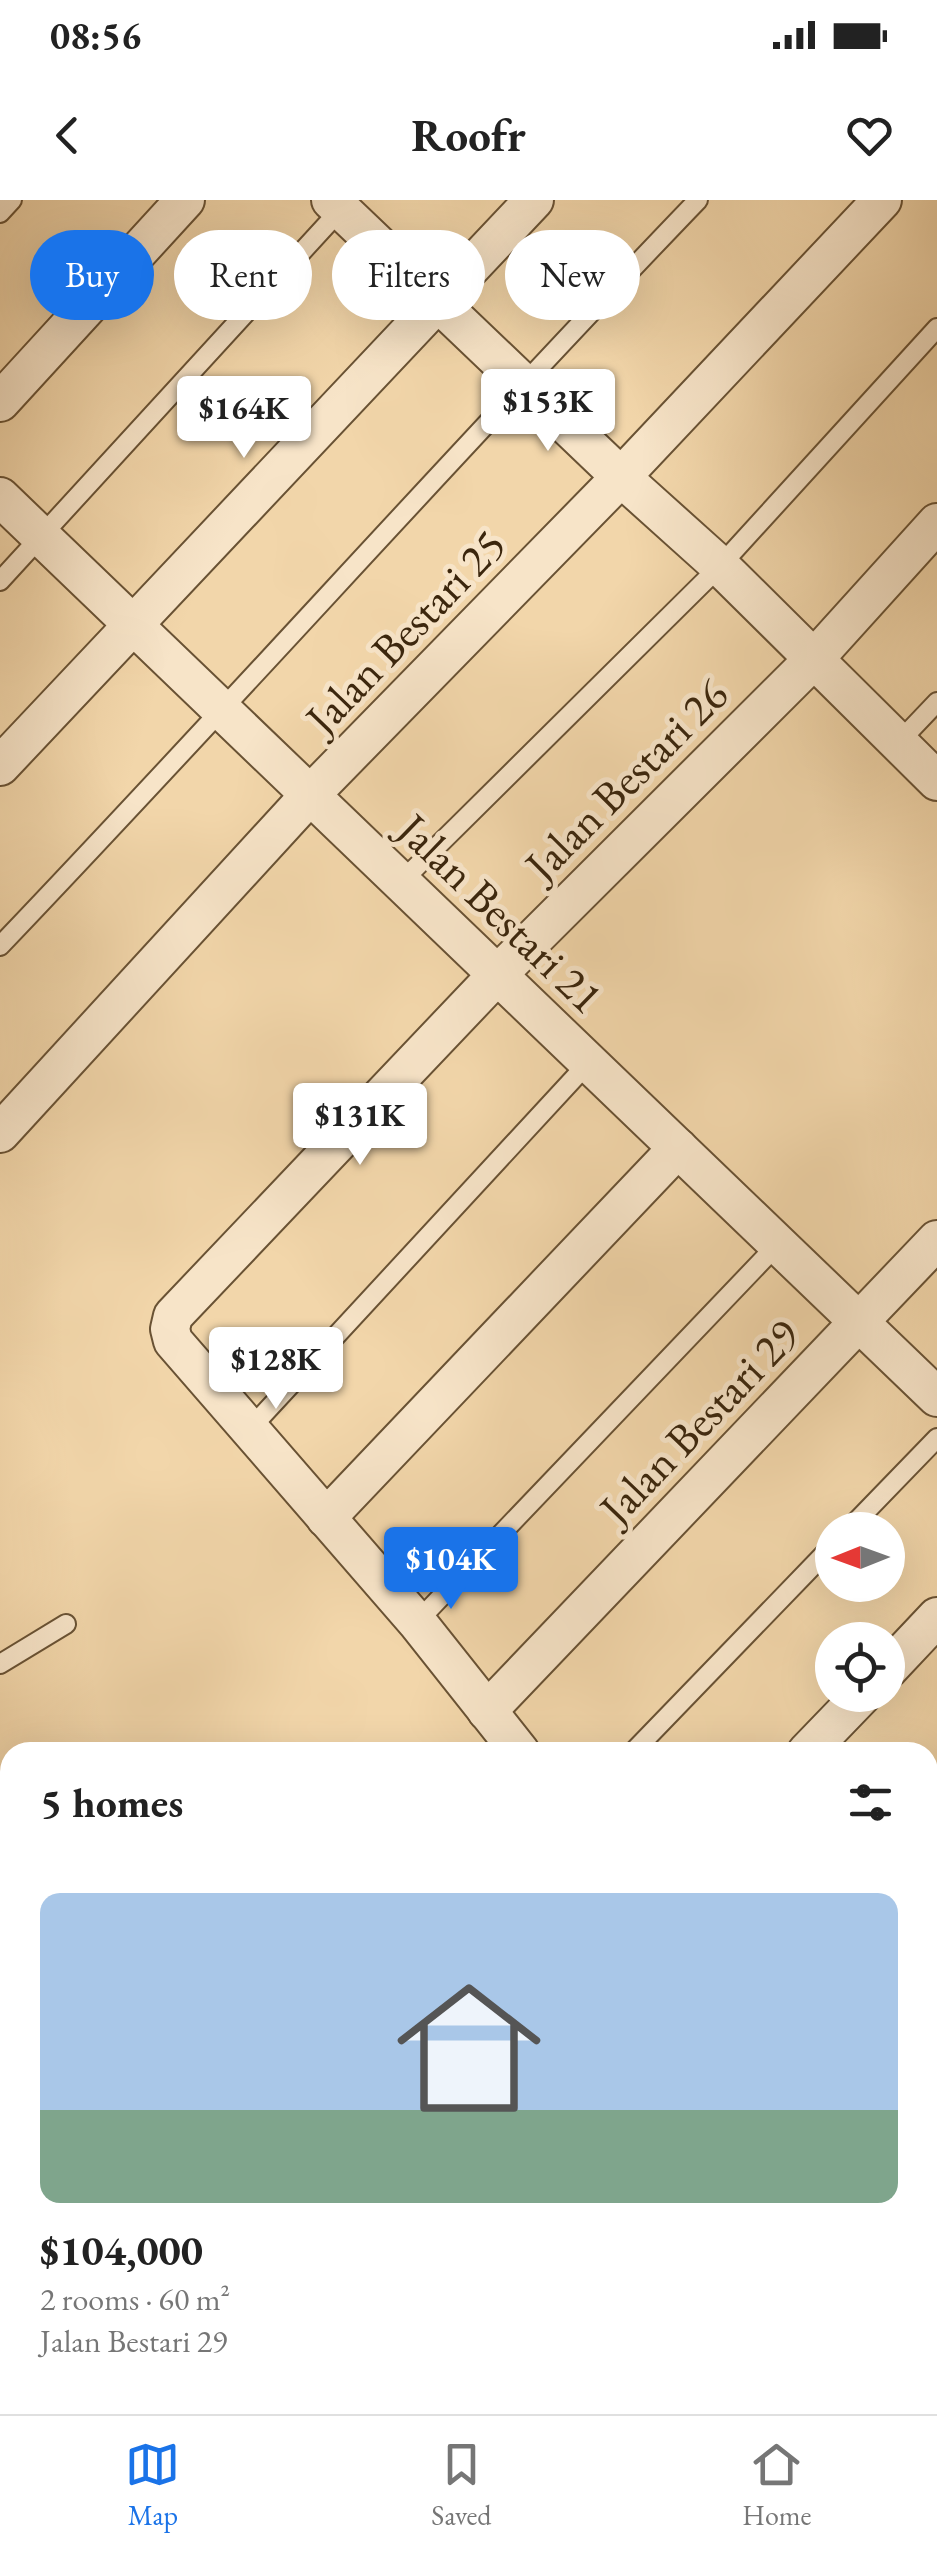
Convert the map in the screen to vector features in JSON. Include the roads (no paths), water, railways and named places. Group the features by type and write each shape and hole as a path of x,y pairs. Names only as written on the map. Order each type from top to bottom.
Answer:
{"street":[{"path":"0,402 185,200"},
{"path":"485,252 534,200"},
{"name":"Jalan Bestari 25","path":"0,1133 310,796 621,478 882,200"},
{"path":"340,203 367,230"},
{"path":"0,766 421,320"},
{"path":"457,320 621,478 720,566 937,781"},
{"name":"Jalan Bestari 21","path":"0,497 937,1396"},
{"name":"Jalan Bestari 26","path":"248,1430 173,1341 173,1316 497,974 814,659 937,523"},
{"path":"326,1518 678,1148"},
{"name":"Jalan Bestari 29","path":"487,1711 937,1240"},
{"path":"248,1430 416,1622 512,1742"},
{"path":"905,1651 937,1618"},
{"path":"817,1742 846,1712"}],"lane":[{"path":"0,213 12,200"},
{"path":"0,946 224,712 522,383 698,200"},
{"path":"0,581 340,203"},
{"path":"402,882 720,566 937,328"},
{"path":"898,742 937,702"},
{"path":"248,1430 588,1062"},
{"path":"416,1622 778,1246"},
{"path":"865,1512 937,1438"},
{"path":"643,1742 815,1564"},
{"path":"0,1664 66,1624"}]}
